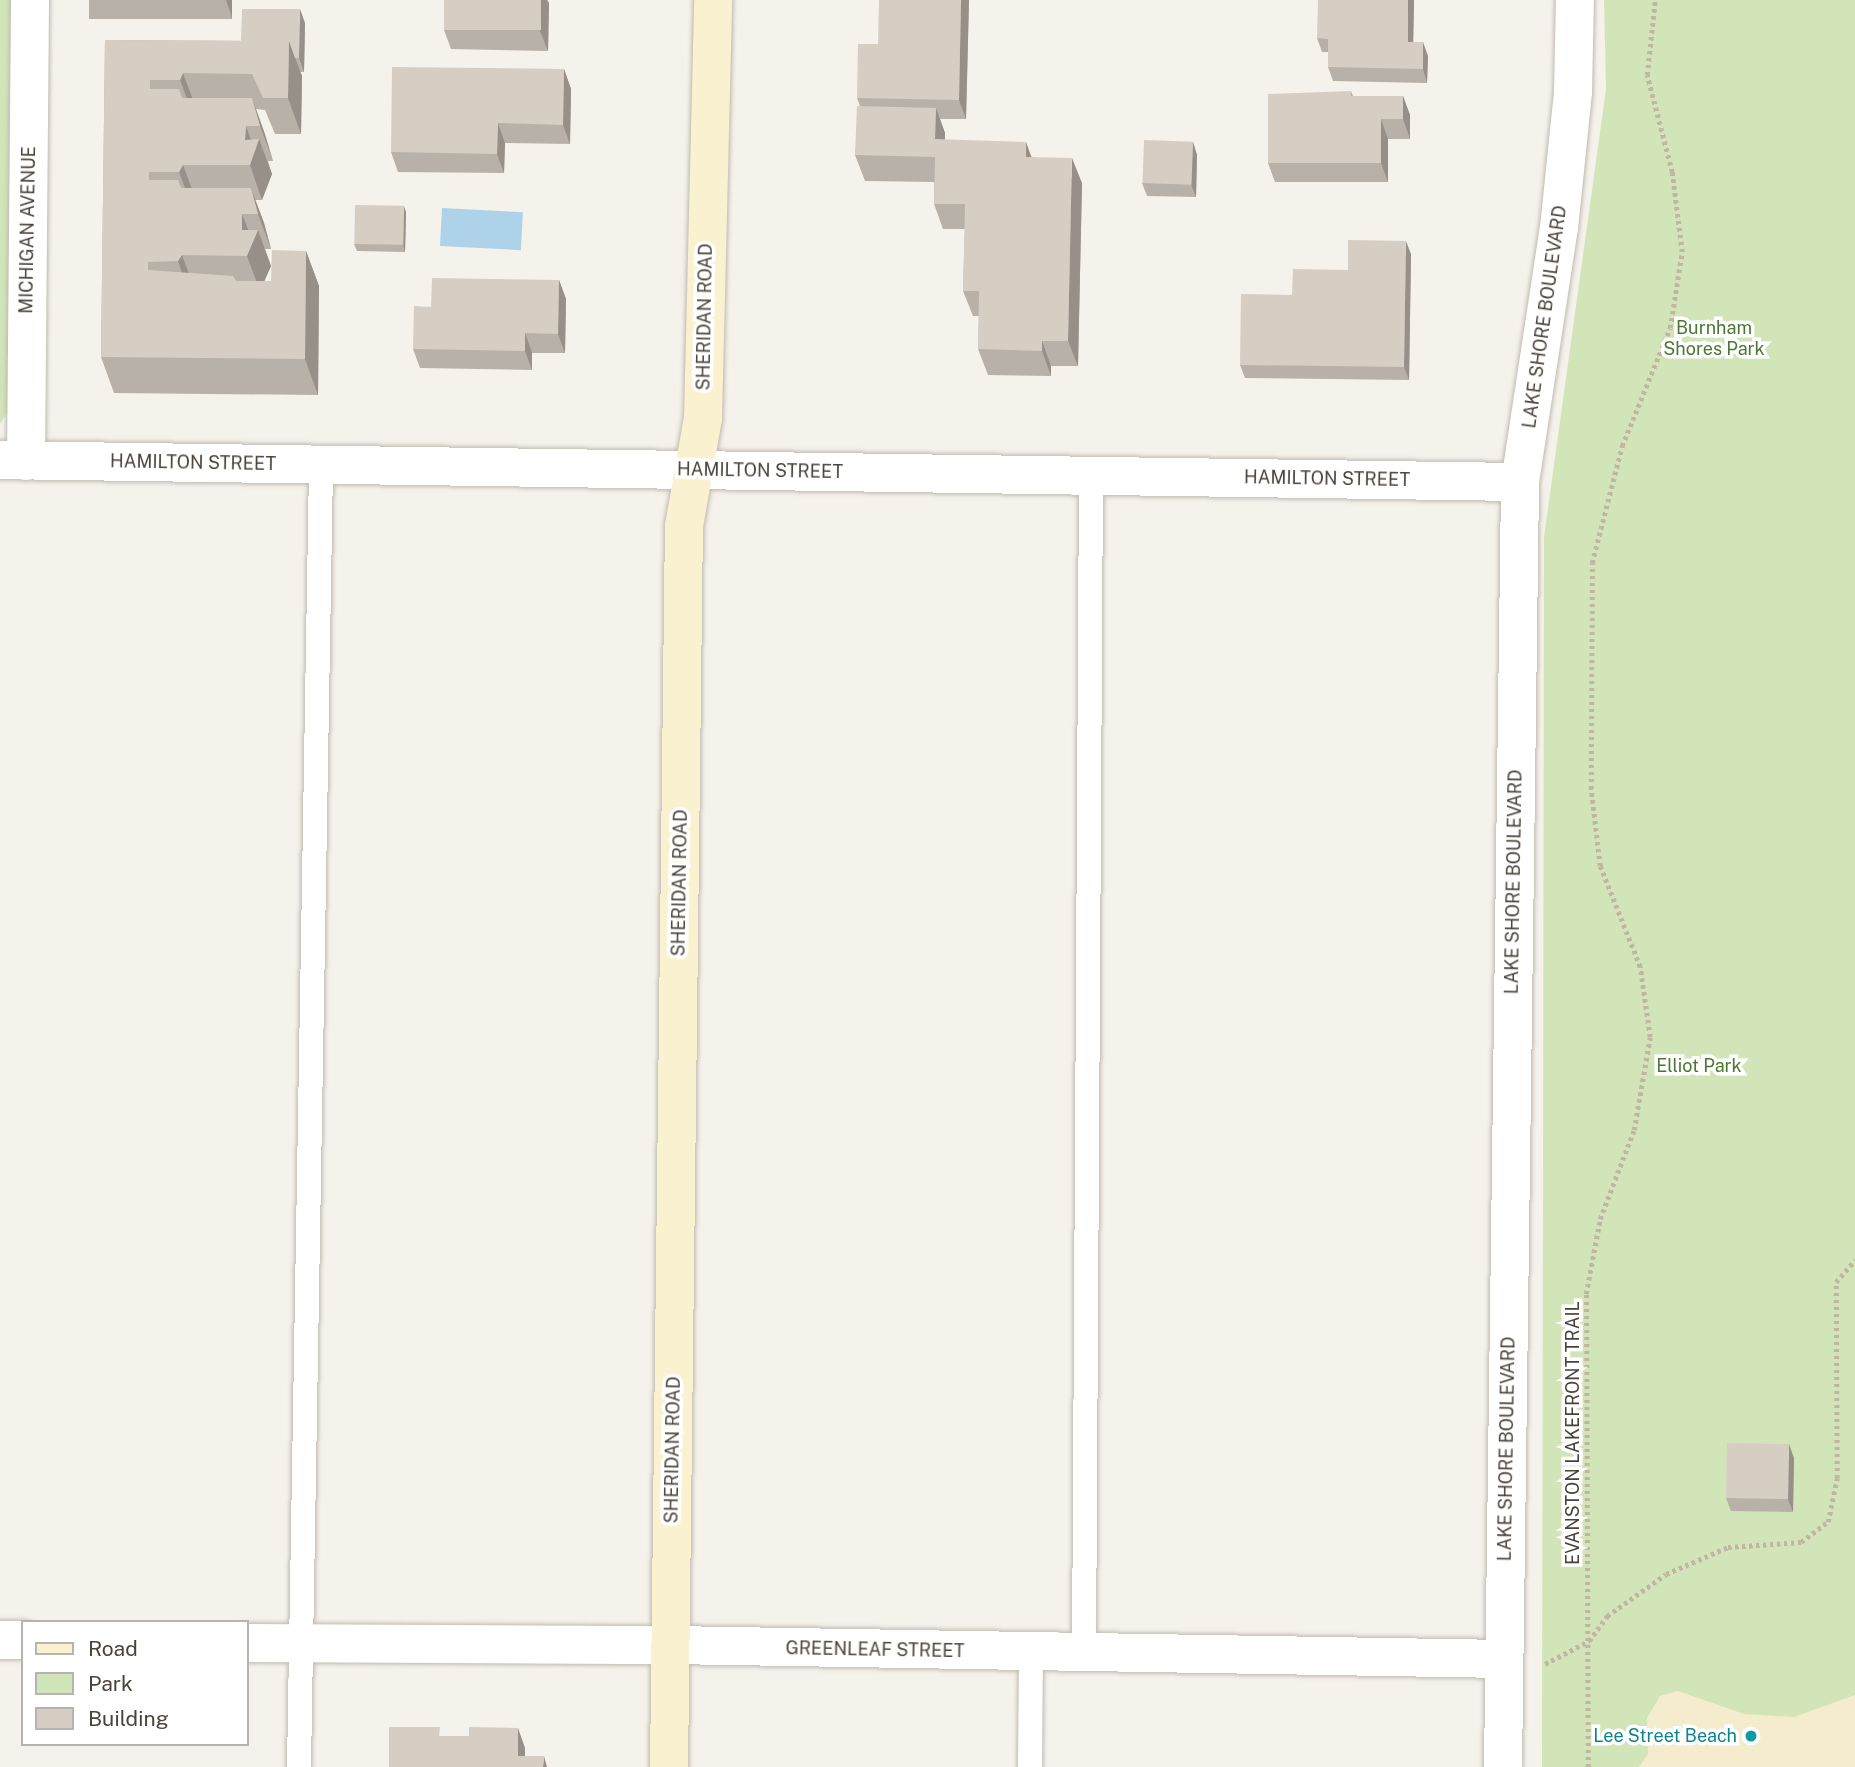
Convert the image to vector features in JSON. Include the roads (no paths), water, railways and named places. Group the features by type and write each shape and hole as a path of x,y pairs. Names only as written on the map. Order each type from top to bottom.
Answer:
{"main road":[{"name":"SHERIDAN ROAD","path":"668,1767 684,526 703,418 713,0"}],"street":[{"name":"MICHIGAN AVENUE","path":"13,461 30,0"},
{"name":"LAKE SHORE BOULEVARD","path":"1503,1767 1520,482 1559,228 1573,92 1575,0"},
{"name":"HAMILTON STREET","path":"13,461 1520,482"},
{"path":"0,1640 21,1640"},
{"name":"GREENLEAF STREET","path":"248,1643 670,1645 1084,1655 1504,1659"}],"lane":[{"path":"299,1767 321,465"},
{"path":"1084,1655 1091,475"},
{"path":"1030,1767 1031,1654"}],"water":[{"path":"442,208 523,212 521,250 440,246"}],"place":[{"name":"Lee Street Beach","path":"1751,1736"}],"park label":[{"name":"Burnham Shores Park","path":"1714,339"},
{"name":"Elliot Park","path":"1699,1066"}]}
